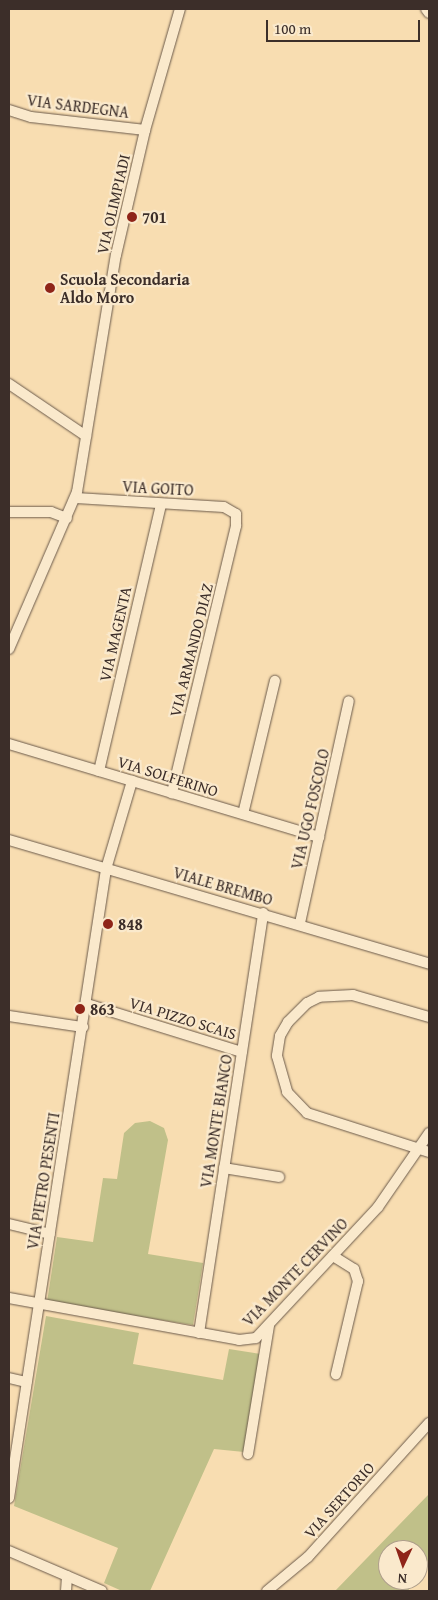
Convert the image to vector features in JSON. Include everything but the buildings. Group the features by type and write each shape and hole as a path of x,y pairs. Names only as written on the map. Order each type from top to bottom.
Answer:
{"street":[{"name":"VIA OLIMPIADI","path":"9,649 76,498 116,255 145,130 180,9"},
{"path":"426,9 429,13"},
{"name":"VIA SARDEGNA","path":"9,110 31,117 145,130"},
{"path":"9,384 86,436"},
{"name":"VIA GOITO","path":"76,498 227,508 236,514"},
{"name":"VIA MAGENTA","path":"99,771 161,504"},
{"path":"9,512 51,512 67,518"},
{"name":"VIA ARMANDO DIAZ","path":"172,793 236,526 236,514"},
{"path":"243,814 275,681"},
{"name":"VIA UGO FOSCOLO","path":"300,923 349,701"},
{"name":"VIA SOLFERINO","path":"9,744 319,837"},
{"name":"VIA PIETRO PESENTI","path":"9,1498 87,1004 106,869 132,781"},
{"name":"VIALE BREMBO","path":"9,840 300,923 429,964"},
{"name":"VIA MONTE BIANCO","path":"199,1333 263,913"},
{"path":"429,1017 359,996 325,996 307,1003 290,1019 282,1032 277,1052 283,1083 304,1110 429,1152"},
{"name":"VIA PIZZO SCAIS","path":"87,1004 242,1052"},
{"path":"9,1016 83,1027"},
{"name":"VIA MONTE CERVINO","path":"9,1298 39,1305 247,1341 259,1336 270,1326 378,1207 429,1133"},
{"path":"224,1168 279,1177"},
{"path":"9,1224 50,1234"},
{"path":"333,1256 354,1269 358,1281 336,1374"},
{"path":"248,1454 270,1326"},
{"path":"9,1378 27,1382"},
{"name":"VIA SERTORIO","path":"267,1591 308,1557 429,1423"},
{"path":"9,1551 102,1591"},
{"path":"66,1591 67,1576"}],"green space":[{"path":"150,1121 164,1128 168,1140 148,1254 203,1263 193,1325 47,1302 57,1237 93,1242 103,1178 117,1179 124,1133 135,1123"},
{"path":"46,1316 139,1333 133,1364 223,1380 229,1349 261,1354 244,1452 214,1449 150,1591 122,1591 104,1583 118,1548 14,1506"},
{"path":"429,1494 428,1560 428,1540 384,1540"},
{"path":"378,1547 378,1590 409,1590 408,1591 335,1591"}],"place":[{"name":"701","path":"132,217"},
{"name":"Scuola Secondaria Aldo Moro","path":"50,288"},
{"name":"848","path":"108,924"},
{"name":"863","path":"80,1009"}]}
